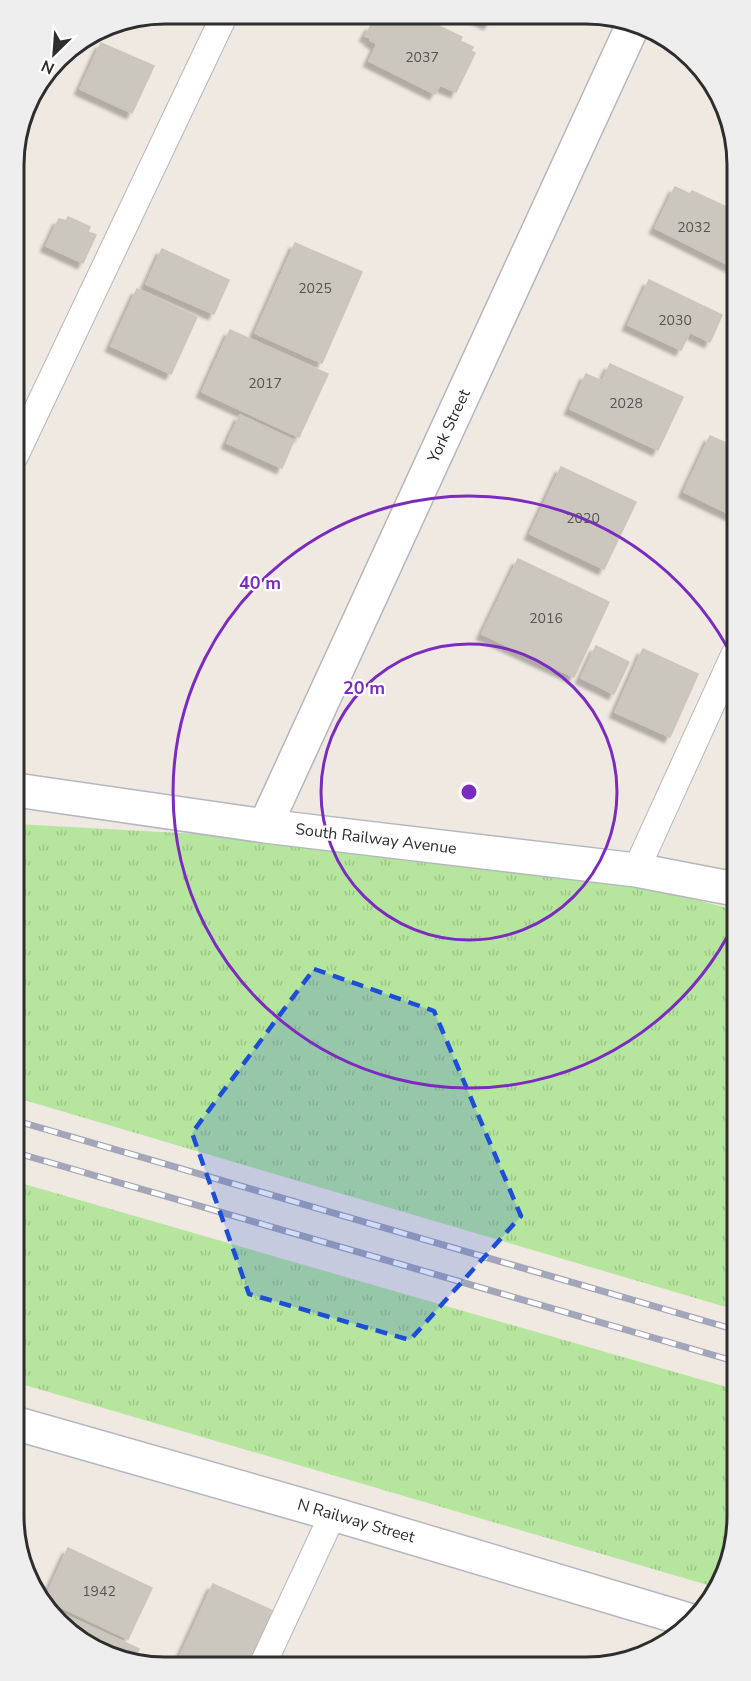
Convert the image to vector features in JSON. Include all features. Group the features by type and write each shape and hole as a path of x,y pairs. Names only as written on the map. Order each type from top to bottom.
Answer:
{"street":[{"name":"York Street","path":"265,826 630,31"},
{"name":"South Railway Avenue","path":"24,791 265,826 636,870 727,887"},
{"name":"N Railway Street","path":"24,1426 333,1514 683,1618"}],"lane":[{"path":"24,437 220,24"},
{"path":"636,870 727,670"},
{"path":"266,1657 333,1514"}],"highlighted area":[{"path":"314,969 434,1011 521,1216 410,1340 249,1294 192,1133"}],"green space":[{"path":"24,824 253,837 612,878 727,908 727,1307 24,1100"},
{"path":"24,1184 727,1387 727,1526 722,1553 709,1585 24,1385"}],"building":[{"path":"376,24 435,24 462,37 460,41 473,47 471,51 475,53 456,92 440,85 435,94 369,61 377,44 365,36 371,25 375,27"},
{"path":"101,43 154,66 132,113 80,89"},
{"path":"675,187 690,194 692,191 727,207 727,264 655,228"},
{"path":"68,217 90,227 88,232 96,235 83,263 46,246 59,219 66,221"},
{"path":"295,243 362,272 322,363 255,333"},
{"path":"162,249 229,280 214,314 146,284"},
{"path":"649,280 722,315 710,342 690,332 681,350 628,325"},
{"path":"137,289 197,317 171,374 111,346"},
{"path":"230,330 328,374 299,437 202,392"},
{"path":"610,364 683,397 658,450 570,409 586,374 602,381"},
{"path":"240,415 294,440 282,468 227,443"},
{"path":"710,436 727,443 727,513 684,492"},
{"path":"561,467 636,502 604,569 530,534"},
{"path":"518,559 609,602 574,677 482,634"},
{"path":"596,646 629,662 614,694 581,678"},
{"path":"643,649 698,674 670,737 615,712"},
{"path":"68,1548 152,1588 128,1639 55,1605 47,1594"},
{"path":"213,1584 278,1613 257,1657 180,1657"},
{"path":"65,1615 139,1649 137,1654 102,1643"}],"railway":[{"path":"24,1123 727,1327"},
{"path":"24,1155 727,1359"}]}
